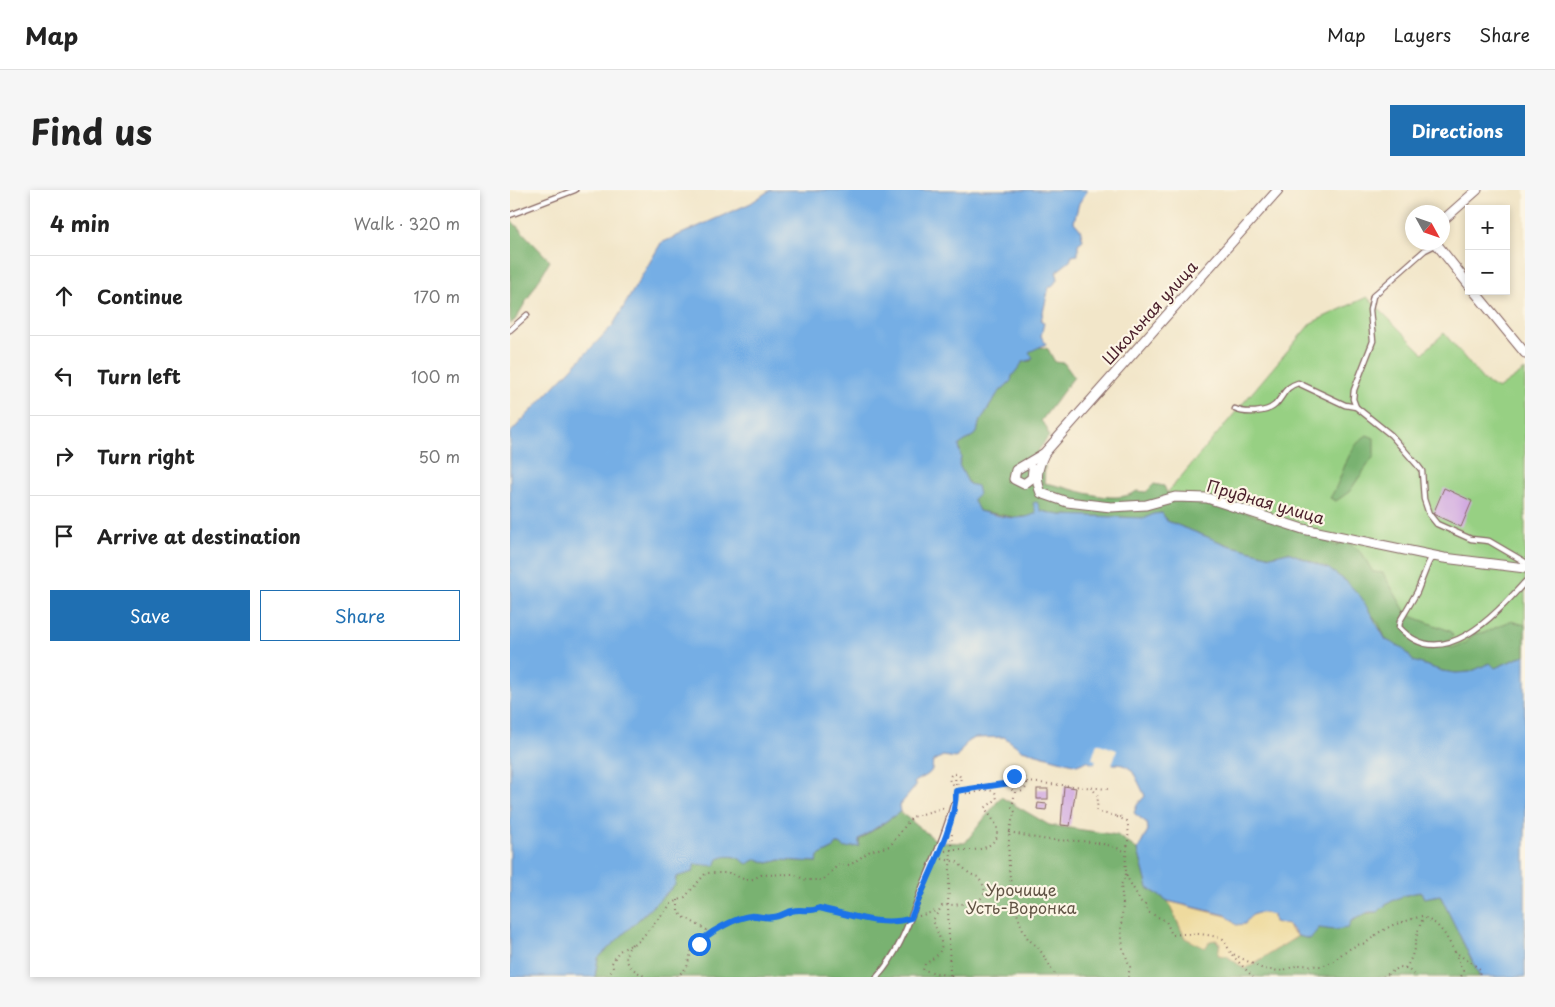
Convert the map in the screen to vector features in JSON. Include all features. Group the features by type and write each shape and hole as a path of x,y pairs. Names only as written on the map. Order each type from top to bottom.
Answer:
{"street":[{"name":"Школьная улица","path":"1044,454 1278,190"},
{"path":"1450,214 1477,190"},
{"path":"1440,250 1465,280"},
{"path":"1477,295 1525,353"},
{"name":"Прудная улица","path":"1044,454 1036,472 1037,483 1041,493 1067,502 1111,507 1146,505 1175,497 1207,498 1303,529 1440,557 1525,568"}],"lane":[{"path":"510,215 575,190"},
{"path":"1356,407 1353,399 1354,390 1373,341 1370,310 1373,296 1425,250"},
{"path":"510,330 527,315"},
{"path":"1235,409 1247,412 1269,408 1275,405 1285,390 1298,383 1345,405 1356,407 1391,436 1422,471 1424,499 1429,514 1437,524 1471,539 1489,541 1525,562"},
{"path":"1440,557 1430,560 1417,592 1399,627 1404,633 1427,644 1446,644 1472,632 1487,622 1525,582"},
{"path":"877,977 885,968 911,918 944,839 953,805"}],"path":[{"path":"954,774 958,775 960,780 955,784"},
{"path":"954,774 949,780 955,784"},
{"path":"609,977 617,954 639,941 671,904 685,897 708,872 729,873 746,880 768,874 792,874 810,880 826,879 839,864 850,865 870,851 890,846 912,817 955,804 957,791 954,774"},
{"path":"1010,783 1016,775 1022,776 1027,782 1108,789"},
{"path":"1015,792 1024,790 1027,782"},
{"path":"957,791 1010,783"},
{"path":"1010,783 1015,792 1012,807 1015,812 1009,831 1008,862 1017,910 1027,937 1039,949 1056,977"},
{"path":"1091,787 1098,796 1097,810 1101,813 1127,820 1130,833 1126,852 1127,876 1148,912 1166,921 1172,935 1204,933 1223,939 1231,953 1253,977"},
{"path":"952,832 951,850 950,861 948,905 952,977 923,970 924,964 940,954 942,950 933,920 937,911 942,906 948,905 975,903 983,896 984,890 978,877 970,874 957,862 950,861 944,860 941,854 951,850 969,852 983,848 994,841 998,832 995,822 985,808 987,804 995,801 997,797 995,792 989,790 968,794 957,791"},
{"path":"1117,817 1122,817"},
{"path":"1009,831 1036,838 1114,845 1126,852"},
{"path":"1128,872 1121,885 1123,905 1121,927 1123,948 1130,967 1128,977"},
{"path":"678,900 678,911 682,916 712,932"},
{"path":"677,977 686,966 692,949 712,932 748,916 770,918 792,910 814,911 819,908 878,922 892,920 899,922 937,911"},
{"path":"1231,953 1263,969 1280,971 1299,965 1322,966 1334,961 1344,952 1357,945 1366,943 1378,933 1393,925 1424,917 1429,918 1444,932 1463,971 1461,977"},
{"path":"1405,968 1412,961 1412,952 1418,926 1424,917"},
{"path":"632,944 627,956 628,965 632,970 646,977"},
{"path":"1455,952 1476,964 1480,969 1479,977"},
{"path":"1382,977 1397,968 1405,968 1416,977"}],"green space":[{"path":"510,219 550,261 515,320 510,324"},
{"path":"1367,297 1423,353 1444,333 1484,381 1498,389 1525,370 1525,655 1470,672 1146,518 1311,323"},
{"path":"1037,346 1048,349 1055,362 1064,363 1074,377 1041,421 1046,426 1049,436 1038,451 1045,466 1044,483 1104,497 1127,495 1137,491 1146,492 1154,484 1164,486 1170,499 1198,497 1317,536 1336,546 1343,542 1349,544 1361,553 1373,572 1383,573 1405,611 1413,617 1450,631 1453,636 1445,644 1452,648 1466,643 1474,634 1486,632 1510,621 1525,625 1525,655 1495,668 1490,663 1470,672 1456,673 1442,671 1413,661 1403,648 1386,640 1379,624 1347,582 1329,569 1288,552 1271,556 1228,545 1167,521 1162,513 1153,514 1146,518 1060,515 1041,511 1030,517 1013,517 979,511 973,503 969,484 959,465 961,458 959,445 977,433 979,423 998,393 1011,381 1012,376 1023,361 1031,361 1029,352"},
{"path":"1367,435 1374,438 1374,456 1349,492 1336,501 1330,498 1349,456"},
{"name":"Урочище Усть-Воронка","path":"1001,797 1049,825 1117,835 1138,850 1148,888 1168,901 1185,938 1216,940 1227,956 1245,969 1298,936 1310,939 1319,928 1329,929 1344,925 1363,915 1378,912 1398,898 1421,892 1424,898 1440,895 1480,977 595,977 598,958 675,885 676,877 695,864 726,856 757,859 768,863 780,860 817,862 818,856 834,848 836,844 859,846 859,840 900,812 938,842 965,843"}],"sand":[{"path":"1168,901 1246,921 1255,914 1273,915 1274,922 1288,925 1291,931 1298,936 1245,969 1227,956 1218,955 1220,943 1216,940 1210,941 1205,948 1185,938"}],"water":[{"path":"770,190 1088,190 1079,203 1074,222 1080,229 1083,240 1078,244 1078,255 1072,256 1070,261 1056,272 1058,278 1052,287 1049,287 1041,321 1044,323 1041,336 1046,344 1029,352 1033,359 1023,362 1012,376 1011,381 998,393 979,423 977,433 959,445 961,458 959,465 969,484 977,486 979,494 973,499 979,511 1015,518 1030,516 1036,513 1033,503 1037,502 1041,511 1060,515 1146,518 1153,514 1162,513 1167,521 1228,545 1271,556 1288,552 1329,569 1347,582 1361,597 1386,640 1403,648 1413,661 1442,671 1456,673 1470,672 1490,663 1495,668 1525,655 1525,977 1480,977 1440,895 1424,898 1421,892 1403,896 1387,904 1378,912 1369,912 1351,921 1348,928 1334,930 1319,928 1310,939 1298,936 1288,925 1274,922 1273,915 1256,914 1250,917 1245,924 1236,925 1226,915 1168,901 1148,888 1138,850 1148,830 1147,823 1134,813 1137,805 1145,796 1132,771 1127,767 1116,764 1098,764 1087,761 1077,765 1022,750 1004,737 975,738 968,741 956,758 943,756 933,761 931,771 914,783 916,786 899,806 900,812 859,839 859,846 845,848 840,844 836,844 834,848 818,856 817,862 780,860 768,863 757,859 747,864 740,859 730,856 718,859 715,866 695,864 693,872 676,877 675,885 598,958 595,977 510,977 510,433 613,325 661,243 751,203"}],"pier":[{"path":"1097,743 1117,750 1112,765 1094,767 1096,760 1092,759"}],"building":[{"path":"1444,488 1472,501 1461,527 1433,514"},
{"path":"1064,786 1076,788 1070,826 1061,825"},
{"path":"1037,789 1048,789 1048,799 1037,799"},
{"path":"1038,803 1047,804 1046,810 1037,809"}],"route":[{"path":"699,944 702,939 719,928 748,916 776,917 792,910 814,911 819,908 878,922 883,920 899,922 911,918 944,839 953,805 955,804 956,791 1010,783 1014,776"}]}
